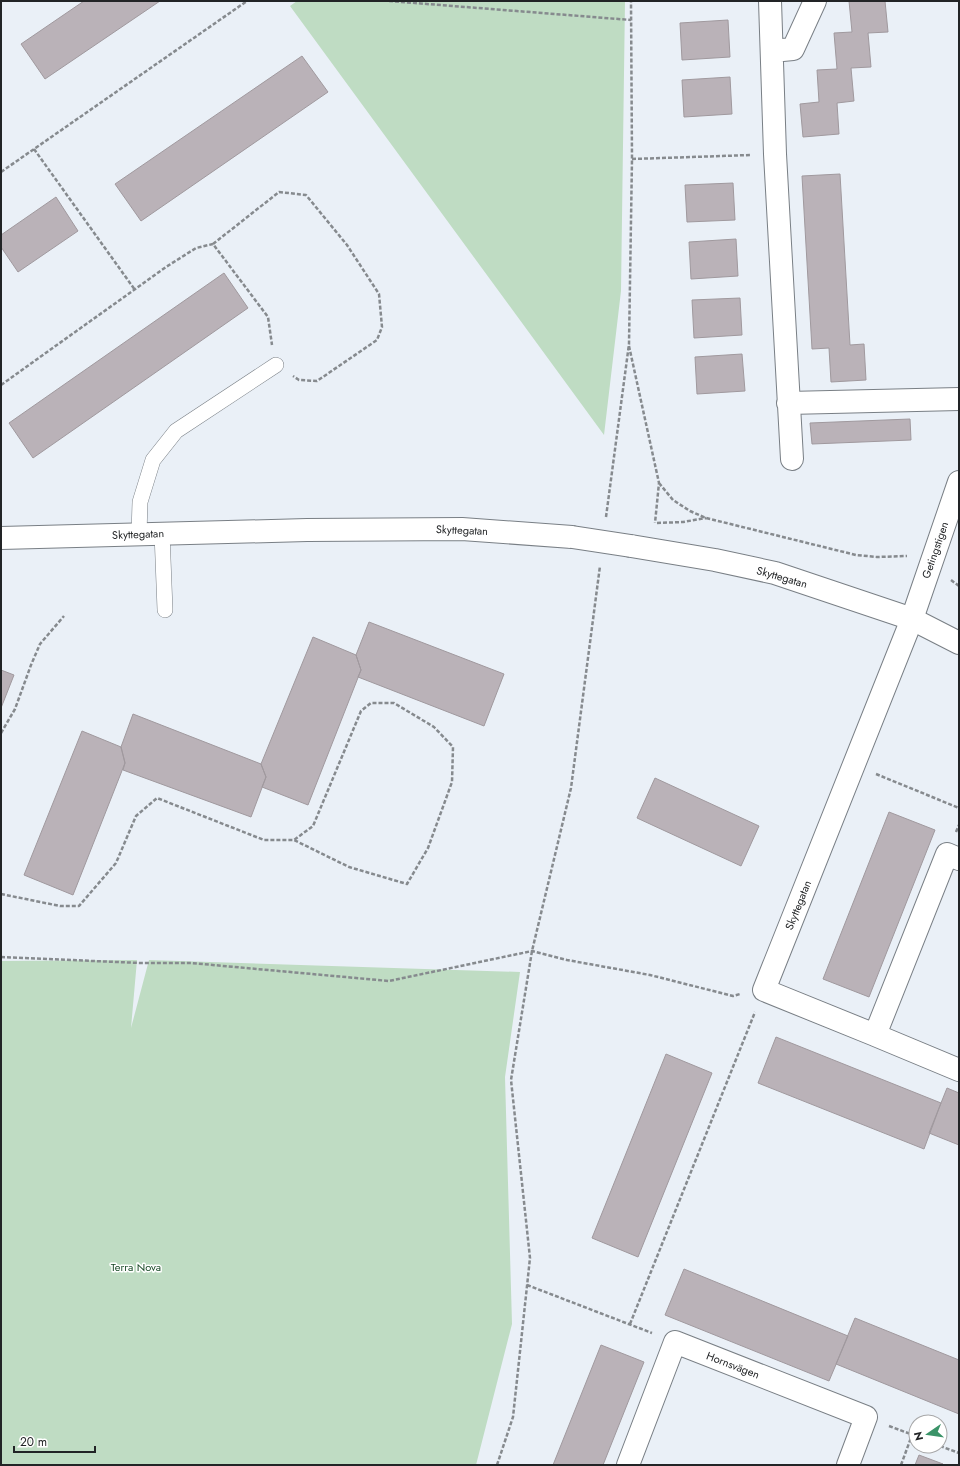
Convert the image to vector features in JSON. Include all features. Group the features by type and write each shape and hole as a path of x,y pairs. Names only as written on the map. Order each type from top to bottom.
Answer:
{"street":[{"path":"770,1 775,154 792,459"},
{"path":"772,51 793,49 815,1"},
{"path":"788,403 959,399"},
{"name":"Getingstigen","path":"912,619 959,482"},
{"name":"Skyttegatan","path":"1,538 307,530 462,529 572,537 715,560 774,573 912,619 959,643"},
{"name":"Skyttegatan","path":"764,990 912,619"},
{"path":"875,1035 947,854 959,859"},
{"path":"764,990 959,1070"},
{"path":"628,1465 675,1342"},
{"name":"Hornsvägen","path":"675,1342 866,1417 848,1465"}],"lane":[{"path":"139,534 140,502 154,460 176,431 276,366"},
{"path":"162,533 165,610"}],"path":[{"path":"1,172 247,1"},
{"path":"389,1 631,20"},
{"path":"606,521 629,344 632,159 632,1"},
{"path":"34,149 135,290"},
{"path":"632,159 775,154"},
{"path":"1,384 196,248 213,244 279,192 306,195 347,245 378,294 382,327 377,340 317,381 299,380 276,366 268,317 213,244"},
{"path":"629,344 659,482 655,523"},
{"path":"659,482 673,500 706,518 856,555 877,557 901,555 913,556 959,586"},
{"path":"648,523 683,522 706,518"},
{"path":"496,1465 513,1417 530,1258 511,1080 532,951 571,788 601,560"},
{"path":"1,733 15,710 40,644 64,616"},
{"path":"1,894 60,906 79,906 116,864 136,816 157,798 264,840 294,840 349,867 407,884 428,848 452,782 453,747 434,727 394,703 371,703 361,711 313,826 294,840"},
{"path":"853,765 959,808"},
{"path":"1,957 140,963 191,963 389,981 532,951 567,960 650,975 733,996 764,990"},
{"path":"630,1324 764,990"},
{"path":"527,1285 675,1342"},
{"path":"901,1465 908,1446"},
{"path":"948,1449 959,1453"}],"green space":[{"path":"297,1 625,1 621,291 604,435 290,6"},
{"name":"Terra Nova","path":"137,960 131,1028 149,960 520,972 505,1077 512,1324 476,1465 1,1465 1,961"}],"building":[{"path":"84,1 160,1 45,79 21,44"},
{"path":"849,1 885,1 888,32 868,33 871,67 851,68 854,101 837,103 839,134 803,137 800,104 819,102 817,70 837,69 834,33 852,32"},
{"path":"728,20 730,57 682,60 680,23"},
{"path":"302,56 328,92 141,221 115,184"},
{"path":"730,77 732,114 684,117 682,80"},
{"path":"840,174 850,345 864,344 866,380 831,382 829,348 812,349 802,176"},
{"path":"733,183 735,220 687,222 685,185"},
{"path":"56,197 78,231 18,272 1,247 1,235"},
{"path":"736,239 738,276 691,279 689,242"},
{"path":"224,273 248,308 33,458 9,423"},
{"path":"740,298 742,335 694,338 692,300"},
{"path":"742,354 745,391 697,394 695,357"},
{"path":"910,419 911,440 812,444 810,423"},
{"path":"369,622 504,674 484,726 358,677 361,670 356,655"},
{"path":"313,637 356,655 361,670 308,805 262,787 266,777 261,764"},
{"path":"1,670 14,675 1,708"},
{"path":"133,714 261,764 266,777 251,817 123,770 125,763 121,747"},
{"path":"82,731 121,747 125,763 73,895 24,875"},
{"path":"655,778 759,826 741,866 637,818"},
{"path":"889,812 935,830 869,997 823,979"},
{"path":"776,1037 941,1103 924,1149 758,1083"},
{"path":"666,1054 712,1073 638,1257 592,1238"},
{"path":"947,1088 959,1093 959,1145 929,1133"},
{"path":"684,1269 848,1336 829,1381 665,1315"},
{"path":"855,1318 959,1360 959,1414 836,1364"},
{"path":"601,1345 644,1362 603,1465 553,1465"},
{"path":"919,1455 943,1464 915,1465"}]}
